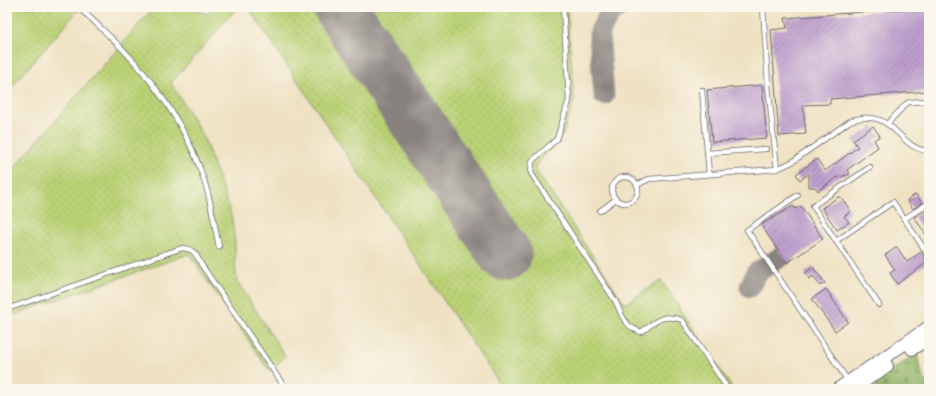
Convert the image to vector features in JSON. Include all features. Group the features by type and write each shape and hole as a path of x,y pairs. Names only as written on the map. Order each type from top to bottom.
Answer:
{"main road":[{"path":"852,386 929,327"},
{"path":"838,389 852,386 929,338"}],"lane":[{"path":"77,7 121,46 151,80 176,119 195,157 207,190 219,247"},
{"path":"563,7 569,100 557,139 532,160 531,173 616,302 624,319 632,329 641,332 664,317 672,316 682,320 728,389"},
{"path":"763,7 768,84 777,169"},
{"path":"702,90 709,174"},
{"path":"887,124 909,102 929,101"},
{"path":"637,185 649,179 777,169 792,162 850,121 860,118 872,117 887,124 911,144 929,151"},
{"path":"707,153 766,149"},
{"path":"870,167 813,206 879,305"},
{"path":"622,178 630,178 634,180 637,185 637,196 631,202 623,203 616,199 612,191 618,180 622,178"},
{"path":"798,195 747,230 852,386"},
{"path":"600,211 616,199"},
{"path":"836,241 894,202 929,256"},
{"path":"904,219 929,203"},
{"path":"7,309 182,248 188,249 196,254 201,264 286,389"}],"green space":[{"path":"7,7 81,7 7,92"},
{"path":"154,7 185,7 208,14 214,7 238,7 171,83 203,136 223,190 232,219 237,281 285,356 270,372 189,254 7,317 7,176"},
{"path":"248,7 567,7 574,99 563,135 534,168 625,304 661,280 733,389 503,389"},
{"path":"917,353 921,370 929,385 929,389 863,389"}],"building":[{"path":"929,7 929,91 830,99 830,104 803,105 806,134 779,136 771,30 787,28 785,18"},
{"path":"762,85 767,138 712,142 707,90"},
{"path":"873,126 880,136 874,140 878,147 847,170 850,174 836,178 818,191 815,187 809,187 809,174 800,180 796,174 817,159 825,171 858,147 853,140"},
{"path":"916,194 922,203 913,209 907,200"},
{"path":"838,197 841,197 850,210 849,213 844,216 849,222 837,230 822,208"},
{"path":"793,206 796,209 801,206 823,239 787,263 761,225"},
{"path":"926,210 929,214 929,239 914,217"},
{"path":"897,247 907,262 921,252 928,262 897,284 890,273 895,270 885,255"},
{"path":"813,267 825,283 820,286 813,276 809,279 805,273"},
{"path":"826,289 848,322 835,331 812,299"}],"taxiway":[{"path":"604,95 599,35 606,19 619,7"},
{"path":"750,287 756,273 782,256"}],"runway":[{"path":"340,7 505,254"}]}
